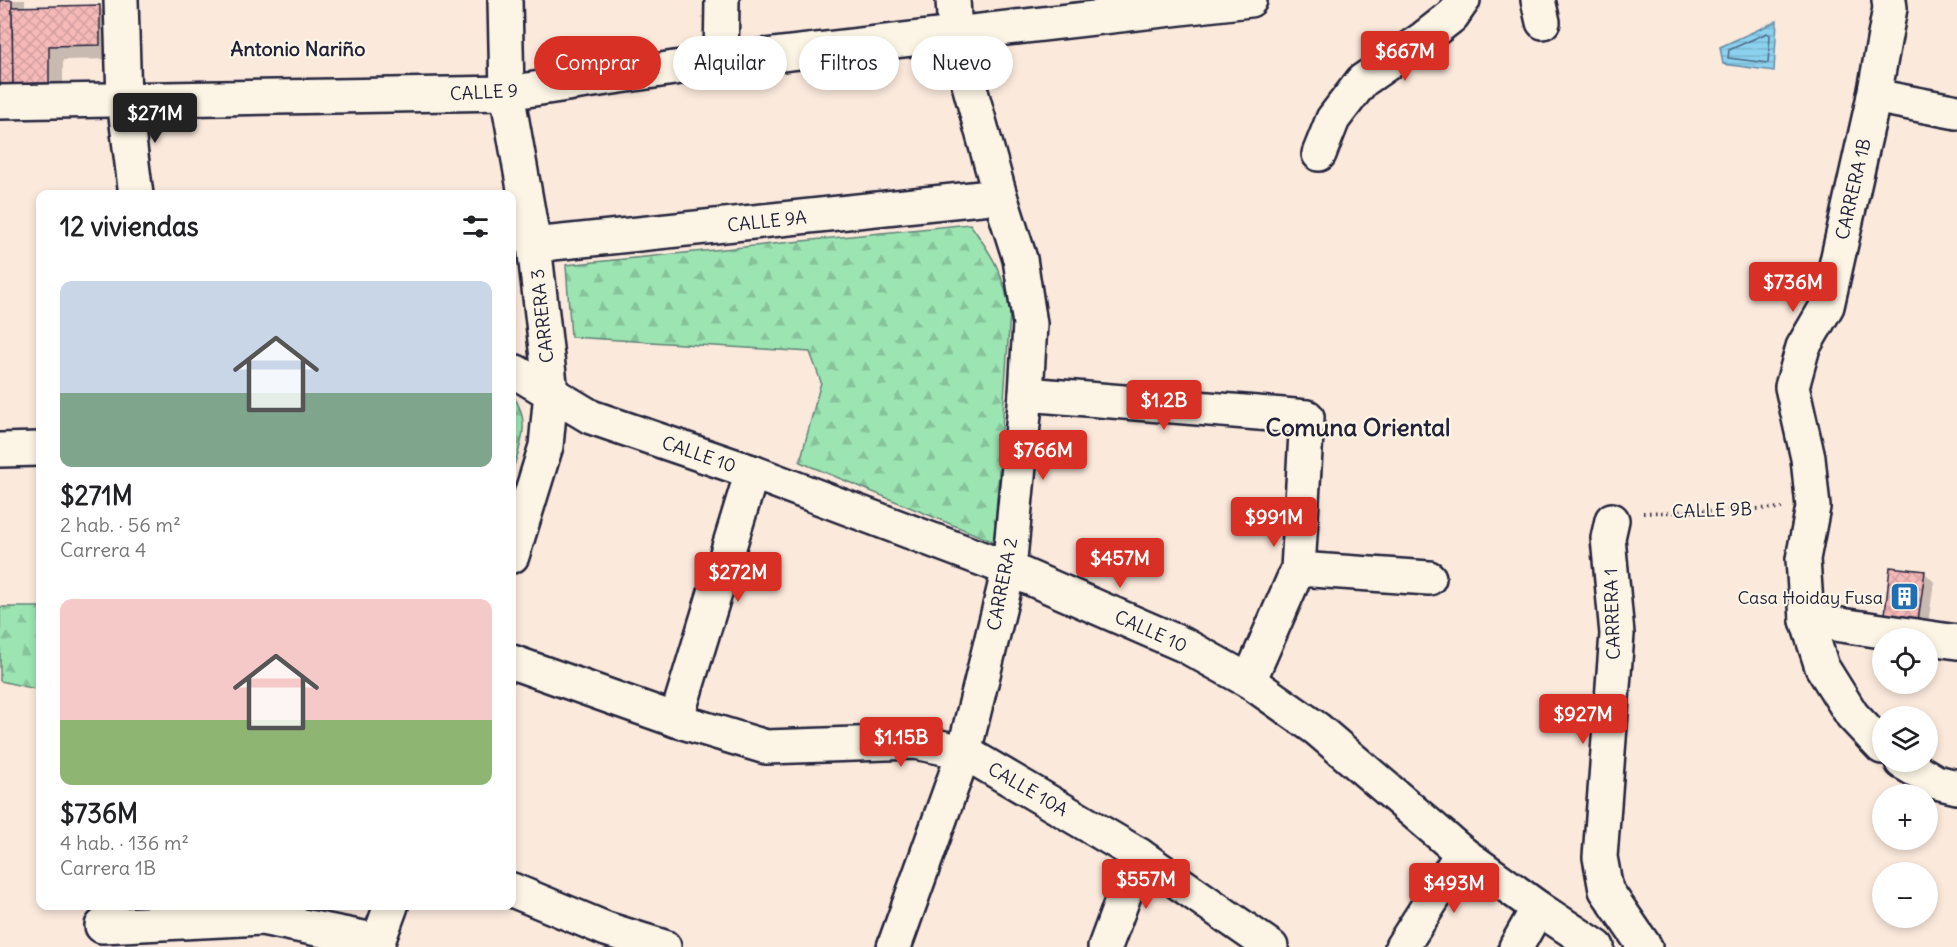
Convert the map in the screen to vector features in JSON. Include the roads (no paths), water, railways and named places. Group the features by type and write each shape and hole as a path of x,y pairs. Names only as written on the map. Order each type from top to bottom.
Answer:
{"street":[{"path":"121,0 124,100 135,190"},
{"name":"CARRERA 3","path":"505,0 507,93 534,245 550,392 546,446 516,543"},
{"path":"722,0 722,36"},
{"name":"CARRERA 2","path":"894,947 964,752 1009,568 1026,394 1030,324 1020,260 955,34 953,0"},
{"name":"CALLE 9","path":"787,53 1250,0"},
{"path":"1319,154 1333,119 1362,81 1452,16 1463,0"},
{"name":"CARRERA 1B","path":"1872,736 1852,715 1822,667 1807,620 1803,559 1813,507 1808,458 1792,387 1803,347 1827,306 1874,96 1890,8 1888,0"},
{"name":"CALLE 9","path":"0,102 507,93 673,68"},
{"path":"1874,96 1957,112"},
{"name":"CALLE 9A","path":"534,245 1000,196"},
{"name":"CALLE 10","path":"516,372 591,417 753,472 1009,568 1184,645 1249,681 1317,729 1462,853 1597,947"},
{"path":"1026,394 1306,417 1298,569 1249,681"},
{"path":"0,450 36,449"},
{"path":"676,720 753,472"},
{"name":"CARRERA 1","path":"1612,520 1608,538 1617,634 1600,856 1606,890 1645,947"},
{"path":"1298,569 1429,578"},
{"path":"1807,620 1957,642"},
{"name":"CALLE 10A","path":"516,663 676,720 766,747 915,742 964,752 1139,855 1271,947"},
{"path":"1918,772 1936,783 1957,788"},
{"path":"1402,947 1462,853"},
{"path":"1105,947 1139,855"},
{"path":"516,892 602,938 664,947"},
{"path":"1516,947 1538,908"},
{"path":"102,926 262,918 377,944 390,910"}],"water":[{"path":"1777,21 1774,71 1723,64 1720,47"}],"place":[{"name":"Casa Hoiday Fusa","path":"1904,597"}],"district":[{"name":"Antonio Nariño","path":"298,48"},
{"name":"Comuna Oriental","path":"1358,427"}]}
